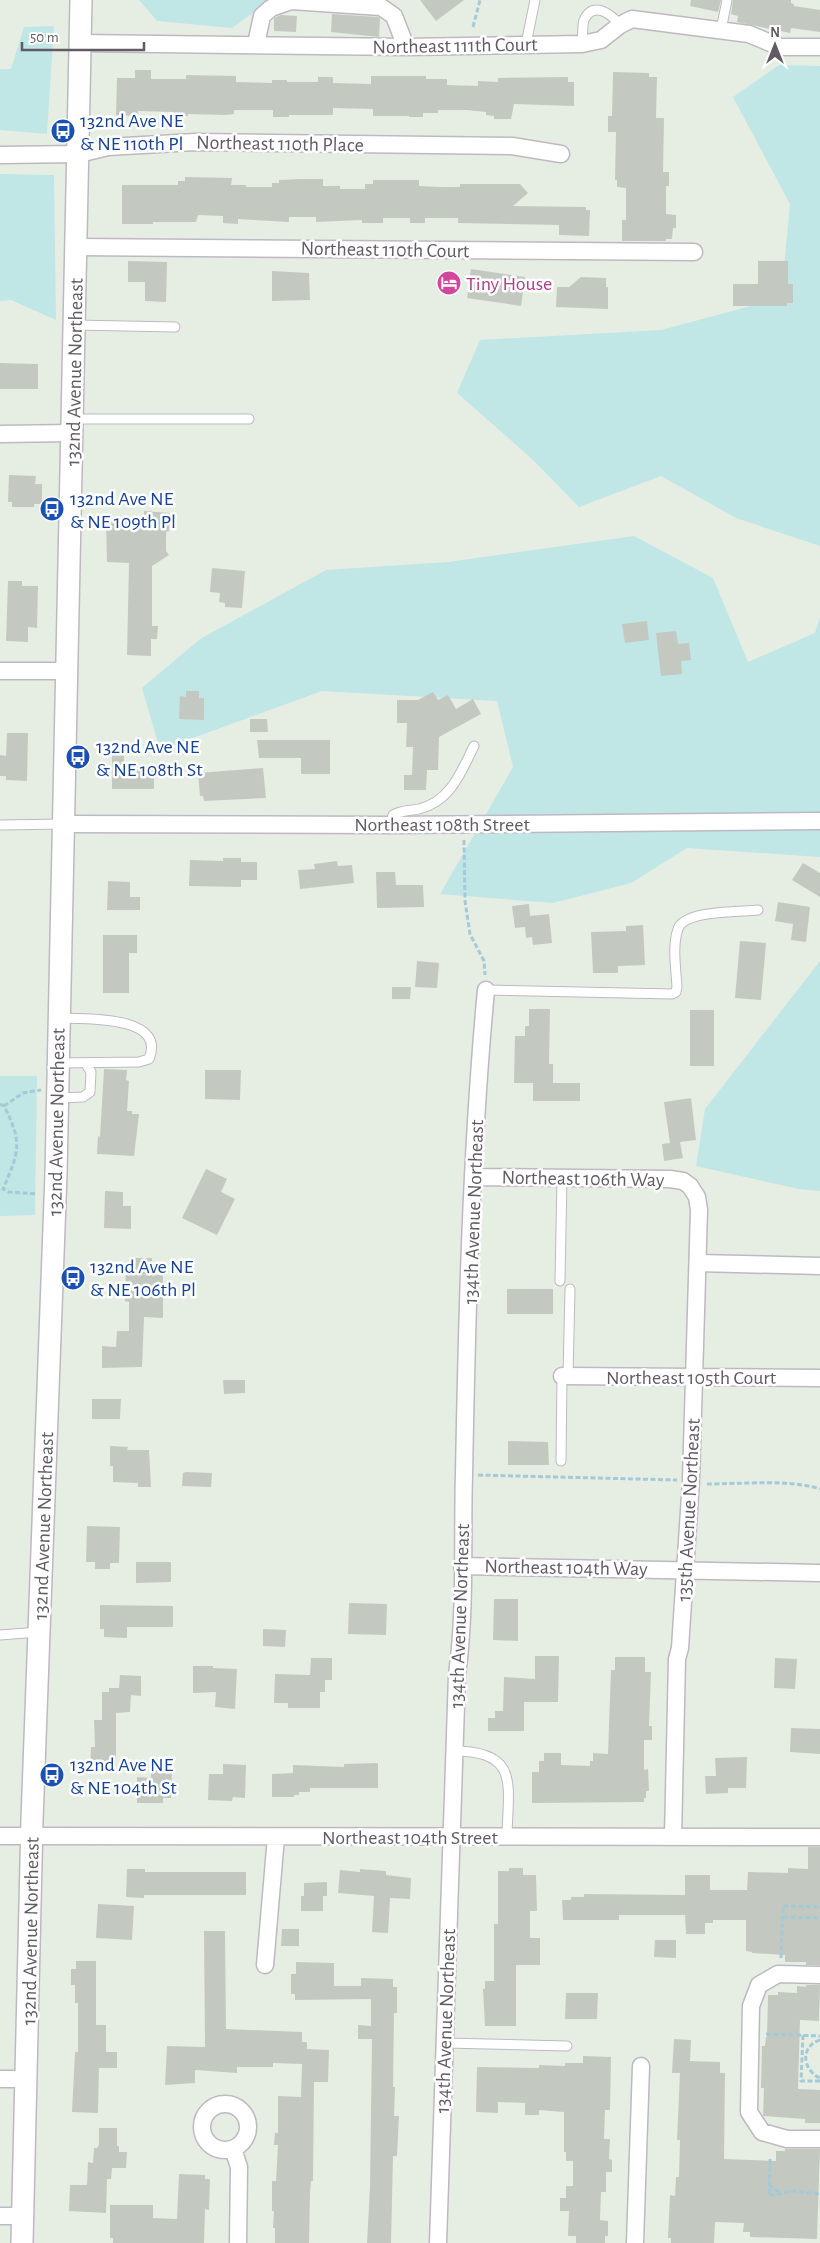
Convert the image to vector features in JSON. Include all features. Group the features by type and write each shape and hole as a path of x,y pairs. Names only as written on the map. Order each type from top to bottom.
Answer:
{"street":[{"name":"132nd Avenue Northeast","path":"22,2243 32,1836 58,1063 81,0"},
{"path":"256,44 262,16 271,8 291,1 381,7 394,16 406,47"},
{"name":"Northeast 111th Court","path":"80,43 406,47 582,44 602,40 620,25 632,19 749,34 780,47 820,47"},
{"name":"Northeast 110th Place","path":"0,155 79,154 108,147 195,142 512,146 561,154"},
{"name":"Northeast 110th Court","path":"77,247 694,252"},
{"path":"0,434 72,426"},
{"path":"0,671 67,671"},
{"name":"Northeast 108th Street","path":"63,824 391,825 820,821"},
{"name":"134th Avenue Northeast","path":"438,2243 477,1091 486,990"},
{"name":"Northeast 106th Way","path":"474,1177 670,1178 683,1181 690,1186"},
{"name":"135th Avenue Northeast","path":"673,1837 677,1659 680,1648 686,1570 700,1210 697,1197 690,1186"},
{"path":"698,1263 820,1266"},
{"name":"Northeast 105th Court","path":"565,1376 820,1378"},
{"name":"Northeast 104th Way","path":"462,1566 686,1570 725,1573 820,1573"},
{"name":"Northeast 104th Street","path":"0,1836 820,1837"},
{"path":"264,1965 276,1837"},
{"path":"820,1975 778,1974 759,1985 751,2006 749,2112 762,2132 787,2139 820,2139"},
{"path":"635,2243 641,2066"},
{"path":"0,2079 26,2079"},
{"path":"233,2149 239,2167 238,2243"},
{"path":"0,2216 23,2216"}],"lane":[{"path":"526,44 535,0"},
{"path":"721,30 726,0"},
{"path":"582,44 584,22 587,15 594,10 603,9 611,14 620,25"},
{"path":"75,325 175,327"},
{"path":"72,426 249,419"},
{"path":"391,825 393,815 401,811 419,809 440,801 454,786 474,746"},
{"path":"0,824 63,824"},
{"path":"486,990 672,994 676,992 677,987 676,939 680,923 691,917 704,914 758,910"},
{"path":"58,1063 139,1062 148,1059 153,1049 151,1039 143,1030 127,1024 92,1019 59,1018"},
{"path":"57,1094 83,1097 90,1092 91,1072 86,1064"},
{"path":"560,1281 562,1178"},
{"path":"561,1461 570,1289"},
{"path":"0,1635 39,1632"},
{"path":"454,1750 474,1750 487,1754 496,1759 505,1770 508,1780 507,1836"},
{"path":"445,2043 567,2046"}],"path":[{"path":"473,27 480,0"},
{"path":"464,824 465,902 470,934 480,949 484,961 486,990"},
{"path":"37,1194 1,1190 12,1168 18,1147 12,1123 2,1105 23,1093 39,1089 57,1094"},
{"path":"473,1475 680,1480"},
{"path":"707,1484 810,1485 820,1489"},
{"path":"781,1965 783,1906 820,1907"},
{"path":"783,1917 820,1918"},
{"path":"760,2034 803,2035 820,2038"},
{"path":"803,2035 802,2081 820,2082"},
{"path":"820,2038 810,2045 804,2058 809,2070 820,2078"},
{"path":"770,2159 769,2196 808,2191 820,2194"},
{"path":"770,2183 772,2188 782,2193"}],"shaded area":[{"path":"139,0 271,0 232,28 157,21"},
{"path":"54,26 47,134 0,130 0,69 11,69 24,27"},
{"path":"779,65 820,66 820,546 736,518 661,476 579,507 531,458 457,393 480,340 661,330 781,298 790,204 733,97"},
{"path":"0,174 54,175 56,320 11,300 0,301"},
{"path":"634,536 713,578 748,662 815,633 820,616 820,857 687,848 631,883 553,903 440,894 513,767 497,701 322,691 160,750 142,688 200,639 326,570 448,562"},
{"path":"820,961 820,1191 799,1189 696,1166 705,1109"},
{"path":"0,1076 37,1076 35,1215 0,1216"}],"building":[{"path":"420,0 464,0 436,21"},
{"path":"691,0 721,0 718,12 690,6"},
{"path":"733,0 791,0 794,6 820,10 820,32 791,28 790,33 737,22 738,16 731,14"},
{"path":"332,14 378,17 380,18 379,37 331,32"},
{"path":"281,15 297,16 296,32 274,31 274,18"},
{"path":"135,70 151,70 151,79 186,79 186,75 236,76 236,82 272,83 272,80 318,82 318,77 333,77 333,83 371,84 371,76 426,76 426,79 447,79 447,85 478,86 478,81 498,82 498,78 568,77 568,82 574,82 574,106 514,104 511,119 494,119 494,116 486,115 486,112 467,110 438,110 438,113 423,113 423,117 409,117 373,116 373,109 333,108 333,115 289,115 289,117 273,117 273,110 234,110 234,114 226,115 188,114 188,116 174,116 174,112 138,111 137,116 116,115 117,78 135,78"},
{"path":"613,72 649,73 649,77 657,77 656,118 664,118 663,172 669,172 669,186 666,186 666,214 676,215 676,228 673,228 672,239 666,239 666,241 622,241 622,220 626,220 626,188 617,187 617,180 615,180 616,132 608,132 608,116 612,116"},
{"path":"185,177 232,178 231,185 246,185 246,187 272,187 272,183 279,183 279,180 323,179 323,186 340,186 340,189 365,189 365,184 373,184 373,180 419,180 419,186 441,187 460,187 460,184 520,184 528,193 513,206 586,207 586,210 590,210 589,236 559,235 559,225 458,223 458,218 425,218 425,223 410,223 410,218 383,218 383,223 362,223 362,220 316,222 316,217 289,217 289,222 238,219 238,224 223,223 223,216 198,215 196,222 122,224 122,185 178,185 178,181 185,181"},
{"path":"128,261 167,262 166,302 145,301 145,282 128,282"},
{"path":"758,261 788,261 788,284 793,284 793,303 787,303 787,306 733,306 733,284 758,284"},
{"path":"471,269 525,277 521,306 467,298"},
{"path":"272,271 309,273 310,300 272,301"},
{"path":"581,277 606,278 608,309 556,307 557,287 569,287"},
{"path":"0,363 38,364 38,389 0,389"},
{"path":"9,475 36,476 35,484 42,484 42,504 34,504 34,507 12,507 12,502 8,502"},
{"path":"144,511 170,513 169,531 166,532 166,551 169,555 152,566 152,626 158,626 157,639 151,639 151,656 127,655 129,563 107,562 106,521 144,522"},
{"path":"212,568 245,571 242,608 225,607 225,603 219,602 220,593 210,592"},
{"path":"8,581 22,581 22,586 38,586 37,628 28,627 28,642 6,641"},
{"path":"647,621 649,640 625,643 622,624"},
{"path":"676,631 678,644 689,643 691,660 681,661 682,674 661,676 656,633"},
{"path":"186,691 199,691 199,698 204,698 204,720 179,719 180,696 186,697"},
{"path":"433,692 438,700 448,695 456,709 473,699 481,714 439,737 438,770 427,770 426,790 404,790 404,775 412,775 413,747 406,747 407,723 397,723 397,700 418,700"},
{"path":"250,719 267,719 268,732 250,732"},
{"path":"7,733 28,733 27,781 6,780 6,776 0,776 0,755 6,756"},
{"path":"257,740 330,740 330,774 301,774 301,758 259,758"},
{"path":"112,750 124,750 124,768 154,768 154,789 112,789"},
{"path":"263,768 266,798 204,801 203,796 200,796 198,773"},
{"path":"223,858 241,858 241,862 257,862 257,880 241,880 241,887 189,886 190,860 223,861"},
{"path":"337,861 338,866 352,865 354,883 300,889 298,870 315,869 314,864"},
{"path":"803,863 820,873 820,897 792,880"},
{"path":"376,872 395,872 396,885 423,885 424,907 377,908"},
{"path":"108,881 130,882 130,897 140,897 140,910 107,910"},
{"path":"778,902 810,907 806,942 791,940 793,924 775,921"},
{"path":"529,904 530,916 549,914 552,943 533,945 532,937 526,938 525,927 515,928 512,906"},
{"path":"643,925 645,965 618,966 618,973 593,973 591,932 626,931 626,926"},
{"path":"103,935 137,935 137,953 129,953 129,993 103,993"},
{"path":"740,941 766,943 761,1000 735,998"},
{"path":"417,961 439,963 437,988 415,987"},
{"path":"392,987 411,987 410,999 392,999"},
{"path":"529,1009 550,1009 549,1064 553,1064 553,1083 580,1083 580,1101 533,1101 533,1083 514,1083 515,1036 525,1036 525,1026 529,1026"},
{"path":"690,1010 714,1010 714,1066 690,1066"},
{"path":"104,1069 127,1070 126,1080 129,1081 127,1111 132,1111 132,1114 139,1114 134,1156 97,1154 98,1136 100,1137"},
{"path":"205,1070 241,1070 240,1100 205,1099"},
{"path":"691,1098 696,1140 680,1142 683,1158 664,1161 662,1144 670,1143 664,1102"},
{"path":"206,1169 227,1179 221,1192 235,1199 217,1235 182,1218"},
{"path":"105,1191 123,1192 123,1206 131,1206 131,1229 104,1228"},
{"path":"129,1258 152,1258 152,1275 163,1275 163,1318 144,1317 142,1367 102,1368 102,1346 116,1347 117,1331 129,1331 129,1302 125,1301 126,1265 129,1265"},
{"path":"507,1289 553,1289 553,1314 507,1314"},
{"path":"223,1380 245,1380 245,1393 224,1394"},
{"path":"92,1399 121,1399 120,1419 92,1419"},
{"path":"508,1441 548,1442 549,1465 508,1465"},
{"path":"110,1446 128,1447 127,1450 149,1450 151,1487 138,1487 138,1483 113,1482 113,1466 110,1466"},
{"path":"183,1473 212,1473 211,1487 182,1486"},
{"path":"87,1526 120,1527 119,1563 110,1563 110,1569 95,1569 95,1562 86,1562"},
{"path":"136,1562 171,1562 171,1582 136,1583"},
{"path":"494,1599 518,1599 518,1641 493,1640"},
{"path":"349,1603 387,1604 386,1635 348,1634"},
{"path":"100,1605 173,1606 173,1627 127,1627 127,1638 104,1637 104,1629 100,1629"},
{"path":"263,1629 286,1630 285,1647 263,1646"},
{"path":"535,1656 559,1656 558,1702 524,1702 524,1731 488,1731 488,1718 495,1718 495,1711 503,1711 504,1677 535,1679"},
{"path":"615,1657 645,1657 645,1672 651,1672 649,1726 652,1726 652,1740 644,1740 644,1770 648,1769 649,1791 646,1791 644,1802 532,1803 532,1772 539,1772 539,1761 544,1761 544,1753 561,1753 561,1765 590,1766 590,1761 593,1761 593,1753 608,1754 611,1670 615,1670"},
{"path":"311,1658 332,1658 332,1680 325,1680 325,1692 320,1692 320,1708 288,1708 288,1703 274,1703 275,1674 310,1675"},
{"path":"775,1658 797,1659 795,1689 774,1688"},
{"path":"193,1666 237,1669 235,1709 215,1707 216,1692 193,1693"},
{"path":"120,1675 141,1676 141,1696 131,1695 130,1712 116,1713 116,1766 111,1766 111,1771 90,1770 91,1747 95,1747 94,1720 102,1720 102,1692 109,1692 109,1688 119,1688"},
{"path":"791,1728 820,1729 820,1754 790,1752"},
{"path":"747,1757 746,1788 728,1788 728,1793 706,1794 705,1776 716,1776 715,1758"},
{"path":"378,1763 378,1788 310,1788 310,1792 299,1792 299,1795 294,1795 294,1797 272,1797 272,1774 293,1773 293,1765 344,1767 344,1764"},
{"path":"223,1764 246,1765 245,1798 233,1797 232,1801 208,1800 209,1774 223,1774"},
{"path":"151,1766 172,1766 171,1798 163,1798 163,1803 137,1803 137,1777 151,1778"},
{"path":"808,1847 820,1847 820,1965 806,1965 806,1962 785,1962 785,1955 746,1951 746,1920 713,1920 713,1923 705,1923 705,1934 686,1934 685,1915 619,1915 619,1920 563,1920 562,1900 571,1900 571,1897 584,1897 584,1894 685,1895 685,1875 710,1875 710,1890 747,1890 748,1872 788,1873 788,1868 808,1869"},
{"path":"509,1868 523,1868 523,1875 536,1875 537,1911 530,1911 530,1938 540,1938 540,1965 516,1965 516,2026 485,2026 483,1989 485,1989 485,1981 494,1981 494,1924 498,1924 498,1871 509,1871"},
{"path":"127,1869 145,1869 145,1872 246,1872 246,1895 144,1895 144,1898 126,1897"},
{"path":"360,1869 386,1871 386,1875 411,1878 410,1899 390,1898 388,1933 372,1932 374,1896 338,1893 340,1870 360,1872"},
{"path":"327,1882 327,1896 323,1896 323,1911 301,1911 301,1896 304,1896 304,1883"},
{"path":"98,1904 134,1906 132,1940 96,1938"},
{"path":"282,1929 299,1929 299,1946 281,1946"},
{"path":"204,1931 225,1931 226,2029 302,2032 302,2042 307,2042 307,2049 329,2050 328,2082 314,2082 313,2181 311,2181 310,2193 309,2243 275,2243 275,2228 273,2228 274,2211 272,2211 272,2181 276,2181 278,2145 274,2145 275,2133 278,2133 278,2096 301,2097 302,2064 273,2063 273,2067 237,2067 237,2073 195,2070 195,2083 165,2085 167,2046 205,2047"},
{"path":"655,1940 676,1940 676,1958 654,1957"},
{"path":"76,1961 96,1961 96,2025 106,2025 106,2052 117,2052 117,2068 99,2068 98,2113 72,2112 75,2052 78,2052 78,2003 75,2003 75,1985 71,1985 71,1969 76,1969"},
{"path":"296,1962 334,1963 334,1986 361,1986 361,1978 393,1979 393,1987 397,1987 397,2013 394,2013 393,2087 395,2087 394,2116 399,2116 397,2156 393,2156 391,2243 367,2243 370,2188 372,2039 358,2039 358,2025 371,2026 371,1999 295,2000 295,1994 291,1994 291,1974 296,1974"},
{"path":"806,1985 820,1985 819,2021 800,2020 798,2089 820,2090 820,2123 805,2123 805,2119 763,2116 764,2088 761,2088 762,2046 765,2046 767,2037 768,1995 778,1995 778,1992 797,1993 797,1986 806,1987"},
{"path":"566,1993 598,1993 597,2019 565,2019"},
{"path":"674,2039 691,2040 690,2061 720,2062 720,2073 725,2073 724,2159 776,2161 776,2151 785,2151 785,2149 820,2149 817,2239 750,2237 750,2232 743,2232 744,2223 715,2222 714,2243 671,2243 671,2238 668,2238 670,2195 675,2196 676,2177 679,2177 680,2140 677,2140 680,2073 672,2073"},
{"path":"583,2056 611,2057 610,2110 605,2110 604,2139 610,2139 609,2159 612,2160 612,2172 606,2172 606,2192 601,2192 600,2220 608,2221 608,2236 605,2236 605,2243 576,2243 576,2236 568,2236 569,2211 560,2211 560,2198 566,2198 566,2186 573,2186 573,2161 566,2161 566,2152 564,2152 564,2112 539,2110 539,2115 525,2115 525,2103 498,2102 498,2113 476,2112 477,2067 539,2068 539,2065 565,2066 565,2063 583,2063"},
{"path":"99,2128 117,2128 119,2152 127,2152 126,2168 112,2168 111,2179 107,2179 106,2213 69,2211 70,2185 87,2185 88,2162 93,2163 94,2148 97,2148 99,2145"},
{"path":"179,2174 205,2175 205,2179 210,2179 209,2210 205,2209 204,2243 113,2243 113,2238 110,2238 110,2205 153,2205 153,2218 177,2219"}],"place":[{"name":"132nd Ave NE & NE 110th Pl","path":"63,131"},
{"name":"Tiny House","path":"449,283"},
{"name":"132nd Ave NE & NE 109th Pl","path":"52,509"},
{"name":"132nd Ave NE & NE 108th St","path":"78,757"},
{"name":"132nd Ave NE & NE 106th Pl","path":"73,1278"},
{"name":"132nd Ave NE & NE 104th St","path":"52,1775"}]}
